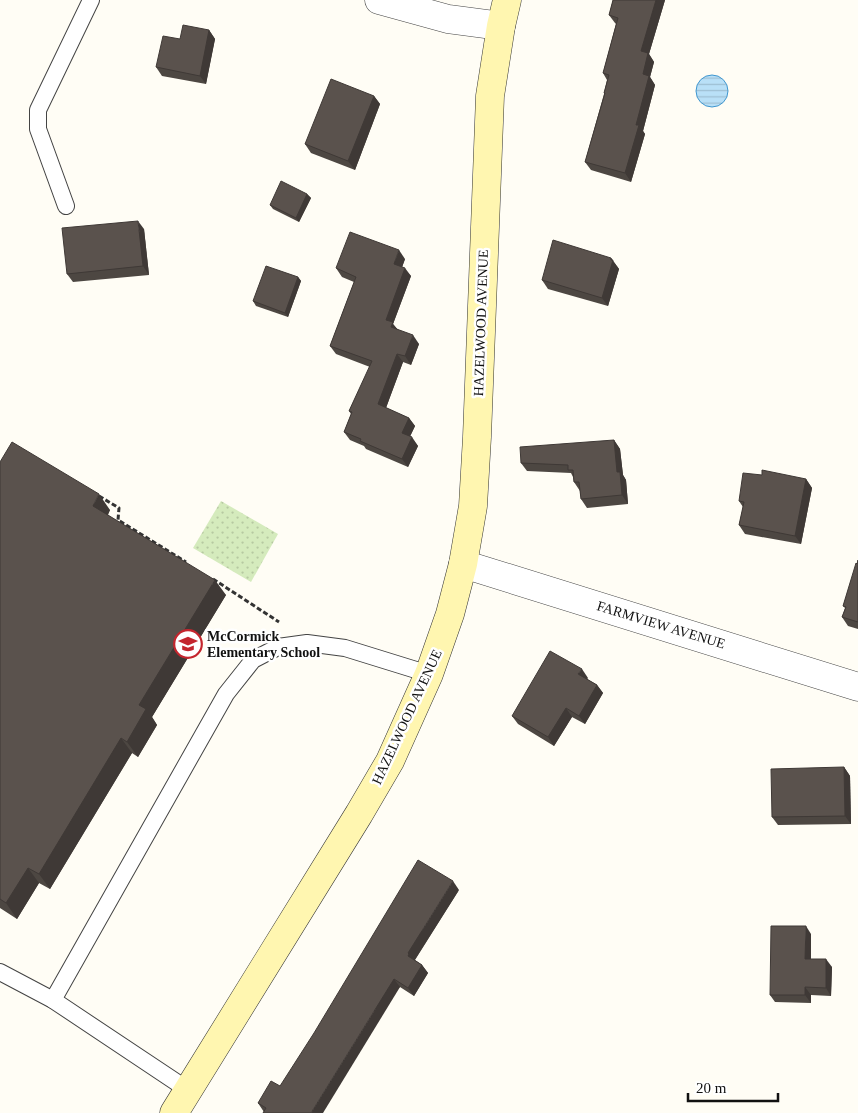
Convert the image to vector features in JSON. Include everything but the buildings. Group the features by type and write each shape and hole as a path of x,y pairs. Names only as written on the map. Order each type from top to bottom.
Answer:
{"street":[{"path":"379,0 448,20 501,26"},
{"name":"HAZELWOOD AVENUE","path":"174,1113 390,761 429,674 450,614 463,564 473,506 490,96 507,0"},
{"name":"FARMVIEW AVENUE","path":"463,564 858,687"}],"lane":[{"path":"66,206 38,129 38,110 91,0"},
{"path":"52,1000 226,694 253,660 278,647 307,643 345,648 429,674"},
{"path":"0,972 52,1000 188,1090"}],"path":[{"path":"95,493 119,508 118,520 191,566"},
{"path":"208,576 267,614 307,643"}],"green space":[{"path":"221,501 278,534 251,582 193,548"}],"water":[{"path":"712,75 718,76 723,80 727,85 727,97 723,102 718,106 712,107 706,106 701,102 697,97 696,91 697,85 701,80 706,76"}],"place":[{"name":"McCormick Elementary School","path":"188,644"}]}
